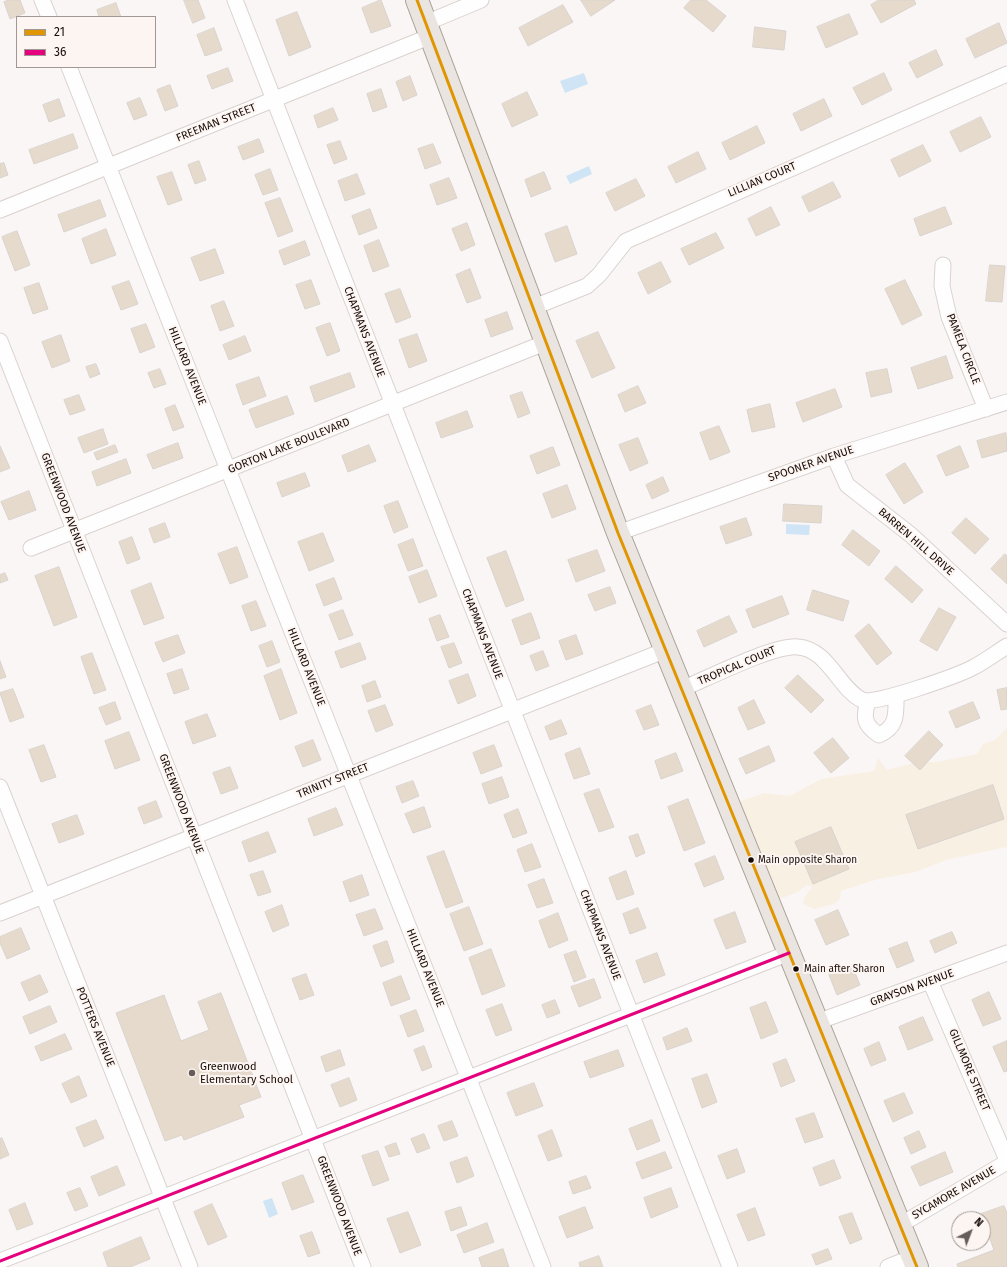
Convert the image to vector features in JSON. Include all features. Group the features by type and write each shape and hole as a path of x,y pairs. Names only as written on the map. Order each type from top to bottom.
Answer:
{"main road":[{"path":"418,0 618,533 915,1262"}],"street":[{"path":"42,0 49,16"},
{"name":"CHAPMANS AVENUE","path":"235,0 730,1267"},
{"name":"FREEMAN STREET","path":"0,210 274,100 429,30 481,0"},
{"name":"HILLARD AVENUE","path":"69,68 543,1267"},
{"name":"LILLIAN COURT","path":"534,307 587,286 599,275 626,241 1007,74"},
{"name":"PAMELA CIRCLE","path":"943,265 942,286 949,318 986,409"},
{"name":"GREENWOOD AVENUE","path":"0,341 363,1267"},
{"name":"GORTON LAKE BOULEVARD","path":"31,548 547,342"},
{"name":"SPOONER AVENUE","path":"618,533 834,456 1007,402"},
{"name":"BARREN HILL DRIVE","path":"834,456 847,485 911,535 1007,624"},
{"name":"TROPICAL COURT","path":"682,689 780,648 798,646 812,651 831,668 851,692 862,701 868,701"},
{"path":"896,695 895,721 887,731 879,735 869,728 864,714 868,701 874,701 896,695 974,667 1007,646"},
{"name":"TRINITY STREET","path":"0,913 666,650"},
{"name":"POTTERS AVENUE","path":"0,787 190,1267"},
{"path":"0,1261 789,953"},
{"name":"GRAYSON AVENUE","path":"817,1022 1007,953"},
{"name":"GILLMORE STREET","path":"930,981 1007,1161"},
{"name":"SYCAMORE AVENUE","path":"900,1225 1007,1161"},
{"path":"888,1267 915,1262"}],"shaded area":[{"path":"1007,728 1007,847 946,860 916,872 878,879 841,891 840,899 834,904 814,909 803,904 804,898 812,887 807,885 796,893 768,903 729,805 764,793 790,796 821,779 874,771 878,758 887,770 917,762 937,762 977,754 983,744 995,740"}],"water":[{"path":"584,73 588,84 565,93 560,81"},
{"path":"589,166 592,174 570,184 566,176"},
{"path":"786,524 810,525 809,535 786,534"},
{"path":"272,1198 278,1214 269,1218 263,1201"}],"building":[{"path":"10,0 20,0 25,13 10,19 4,2"},
{"path":"184,0 198,0 205,18 193,23"},
{"path":"381,0 391,26 371,33 362,8"},
{"path":"581,0 615,0 591,16"},
{"path":"691,0 706,0 726,16 713,32 684,8"},
{"path":"879,0 914,0 916,4 881,23 871,5"},
{"path":"116,3 121,16 99,16 97,10"},
{"path":"563,5 573,22 528,46 519,28"},
{"path":"297,12 311,47 289,56 276,20"},
{"path":"849,14 858,34 826,48 817,27"},
{"path":"999,23 1007,43 975,58 966,39"},
{"path":"755,27 786,31 784,50 753,47"},
{"path":"214,28 222,50 205,56 197,35"},
{"path":"936,50 943,65 917,78 909,63"},
{"path":"228,68 233,81 212,89 207,76"},
{"path":"884,73 892,90 862,105 853,88"},
{"path":"410,76 417,95 403,101 396,82"},
{"path":"170,85 178,106 165,111 157,90"},
{"path":"381,89 387,107 373,112 367,94"},
{"path":"527,92 538,115 512,127 502,104"},
{"path":"140,98 147,115 134,120 127,103"},
{"path":"59,99 65,116 49,122 43,105"},
{"path":"824,99 832,116 801,131 793,114"},
{"path":"333,108 338,120 318,128 314,116"},
{"path":"981,117 991,137 960,152 950,132"},
{"path":"757,126 765,143 730,160 722,143"},
{"path":"73,134 78,148 34,164 29,150"},
{"path":"259,139 264,152 243,160 238,147"},
{"path":"340,141 347,159 334,164 327,145"},
{"path":"433,144 441,163 425,169 418,149"},
{"path":"923,145 931,161 899,177 891,160"},
{"path":"698,152 706,169 676,183 668,167"},
{"path":"199,161 206,180 195,184 188,165"},
{"path":"4,163 8,175 0,178 0,164"},
{"path":"270,169 278,190 263,195 255,175"},
{"path":"172,172 182,200 168,205 157,177"},
{"path":"544,172 551,189 531,197 525,180"},
{"path":"357,174 365,194 345,201 338,181"},
{"path":"449,178 457,198 437,205 430,185"},
{"path":"636,179 645,196 615,211 606,193"},
{"path":"833,182 841,197 809,212 802,197"},
{"path":"280,198 293,231 278,237 265,203"},
{"path":"100,200 106,216 64,232 58,215"},
{"path":"771,207 780,225 756,236 748,219"},
{"path":"945,207 952,224 920,236 914,219"},
{"path":"370,209 377,228 359,235 352,216"},
{"path":"467,223 475,245 461,251 452,229"},
{"path":"567,226 577,254 555,262 545,234"},
{"path":"106,229 116,255 91,264 82,239"},
{"path":"17,231 30,265 15,271 2,237"},
{"path":"716,233 724,248 689,265 681,249"},
{"path":"379,240 389,266 373,272 364,246"},
{"path":"305,241 310,255 284,265 279,251"},
{"path":"215,249 224,273 200,281 191,258"},
{"path":"661,262 671,282 648,294 638,273"},
{"path":"990,265 1005,266 1002,302 986,301"},
{"path":"470,269 481,298 467,303 456,275"},
{"path":"311,280 320,304 305,309 296,285"},
{"path":"905,280 922,315 902,325 885,289"},
{"path":"129,281 138,304 121,310 112,287"},
{"path":"39,283 48,309 33,314 24,288"},
{"path":"400,289 411,317 396,323 385,294"},
{"path":"224,301 234,326 220,331 211,306"},
{"path":"507,312 513,329 491,337 485,320"},
{"path":"330,323 340,351 327,356 316,328"},
{"path":"146,324 155,347 140,353 131,329"},
{"path":"598,332 615,368 592,378 576,341"},
{"path":"417,334 427,361 409,368 399,340"},
{"path":"61,335 70,361 52,368 42,342"},
{"path":"245,336 251,351 229,360 223,345"},
{"path":"946,356 953,378 918,389 911,368"},
{"path":"96,364 100,374 90,378 86,367"},
{"path":"160,369 166,384 154,388 148,373"},
{"path":"887,369 892,392 871,397 866,373"},
{"path":"350,373 355,387 315,402 310,387"},
{"path":"259,377 266,396 243,405 236,385"},
{"path":"638,386 646,403 625,412 618,395"},
{"path":"835,389 842,407 803,422 796,403"},
{"path":"522,392 530,413 518,418 510,396"},
{"path":"79,395 85,410 70,415 64,400"},
{"path":"287,396 294,414 256,428 249,410"},
{"path":"770,404 775,427 752,432 747,410"},
{"path":"175,405 184,427 173,431 165,409"},
{"path":"467,411 473,427 441,438 436,423"},
{"path":"719,426 730,452 710,460 700,433"},
{"path":"103,429 108,444 84,453 78,438"},
{"path":"1006,433 1007,451 982,458 977,441"},
{"path":"638,438 648,463 630,471 619,445"},
{"path":"178,443 183,458 153,469 147,455"},
{"path":"115,445 118,452 97,460 94,453"},
{"path":"369,445 376,461 348,472 342,456"},
{"path":"0,446 10,468 0,472"},
{"path":"960,446 969,467 946,476 937,456"},
{"path":"553,447 560,465 537,474 530,456"},
{"path":"126,459 131,473 97,486 92,472"},
{"path":"905,463 923,492 904,504 886,475"},
{"path":"305,473 310,486 282,497 277,483"},
{"path":"663,477 669,491 652,499 646,485"},
{"path":"567,485 576,509 552,518 543,494"},
{"path":"29,491 36,510 9,520 1,502"},
{"path":"398,501 408,527 394,533 384,506"},
{"path":"784,504 822,506 821,523 783,521"},
{"path":"746,518 752,535 726,544 720,527"},
{"path":"966,518 989,539 975,554 952,533"},
{"path":"165,523 170,537 154,543 149,529"},
{"path":"853,530 880,551 869,566 842,545"},
{"path":"323,533 334,561 309,571 298,542"},
{"path":"132,537 140,559 127,564 119,542"},
{"path":"413,539 423,566 408,571 398,545"},
{"path":"237,547 248,577 230,584 218,554"},
{"path":"597,550 605,571 576,582 568,560"},
{"path":"506,551 524,600 506,607 487,558"},
{"path":"1005,554 1007,556 1007,584 991,569"},
{"path":"896,566 923,590 912,603 885,579"},
{"path":"59,567 77,617 54,626 35,576"},
{"path":"427,570 437,596 419,603 409,577"},
{"path":"5,573 8,580 0,583 0,575"},
{"path":"334,578 342,599 324,606 316,585"},
{"path":"151,583 164,618 144,625 131,591"},
{"path":"610,587 616,603 595,611 588,595"},
{"path":"813,590 849,601 843,621 807,610"},
{"path":"782,596 789,614 753,628 746,610"},
{"path":"256,601 266,626 251,631 242,606"},
{"path":"939,608 956,617 937,651 920,641"},
{"path":"343,610 353,635 339,640 329,615"},
{"path":"531,613 540,638 521,645 512,620"},
{"path":"440,615 449,637 437,641 429,619"},
{"path":"729,616 737,632 704,647 697,631"},
{"path":"869,624 892,653 877,665 855,636"},
{"path":"178,635 185,653 163,662 155,643"},
{"path":"576,635 583,654 566,660 559,641"},
{"path":"272,641 280,662 267,667 259,646"},
{"path":"360,643 366,659 341,668 335,652"},
{"path":"454,643 462,663 449,668 441,647"},
{"path":"543,651 549,666 536,671 530,656"},
{"path":"92,653 106,690 94,694 81,657"},
{"path":"0,661 6,677 0,679"},
{"path":"182,669 189,689 174,694 167,674"},
{"path":"281,669 297,713 280,720 264,676"},
{"path":"468,674 476,696 458,704 449,681"},
{"path":"798,675 824,700 811,713 785,688"},
{"path":"375,681 381,697 367,702 362,686"},
{"path":"1007,688 1007,709 1001,710 997,690"},
{"path":"13,689 24,717 10,722 0,693"},
{"path":"754,700 765,723 748,730 738,708"},
{"path":"115,702 121,719 106,725 99,708"},
{"path":"973,702 980,718 956,728 949,712"},
{"path":"385,705 393,725 376,732 368,711"},
{"path":"651,705 659,725 644,730 636,711"},
{"path":"207,714 216,736 193,744 185,722"},
{"path":"561,720 567,734 550,740 545,727"},
{"path":"929,731 943,745 920,770 905,756"},
{"path":"129,732 140,760 115,769 105,741"},
{"path":"833,738 849,758 831,773 814,753"},
{"path":"313,740 321,760 303,767 295,747"},
{"path":"44,745 56,777 41,782 29,750"},
{"path":"494,745 502,766 481,774 473,753"},
{"path":"769,746 775,761 746,774 739,759"},
{"path":"580,748 590,774 574,779 565,754"},
{"path":"676,753 683,771 661,779 655,761"},
{"path":"230,767 238,788 221,794 213,773"},
{"path":"502,777 509,797 489,804 482,784"},
{"path":"413,781 419,796 402,803 396,787"},
{"path":"993,785 1004,819 918,849 906,815"},
{"path":"599,789 614,827 599,832 584,794"},
{"path":"688,799 705,843 684,851 668,807"},
{"path":"156,801 162,817 144,824 138,808"},
{"path":"424,807 431,827 413,833 405,814"},
{"path":"336,808 343,825 314,836 308,819"},
{"path":"518,809 527,833 513,838 504,815"},
{"path":"77,815 84,834 59,843 52,824"},
{"path":"831,827 849,869 813,884 795,842"},
{"path":"268,832 276,852 249,862 242,842"},
{"path":"638,834 645,853 636,857 629,837"},
{"path":"532,844 541,867 525,872 517,850"},
{"path":"444,851 463,902 446,908 427,857"},
{"path":"715,856 724,879 704,887 695,864"},
{"path":"263,871 271,892 258,896 250,875"},
{"path":"626,871 634,894 617,900 609,878"},
{"path":"362,875 369,895 350,902 343,882"},
{"path":"544,879 553,903 537,908 528,885"},
{"path":"282,905 289,925 273,932 265,912"},
{"path":"469,907 483,944 464,951 450,914"},
{"path":"638,908 646,928 630,934 623,914"},
{"path":"375,909 383,929 364,936 356,915"},
{"path":"838,910 849,935 826,945 815,920"},
{"path":"735,912 746,942 726,949 714,920"},
{"path":"558,913 568,940 549,948 539,921"},
{"path":"21,928 30,949 7,959 0,943 0,937"},
{"path":"952,932 957,943 935,953 930,941"},
{"path":"387,941 394,962 381,967 373,946"},
{"path":"907,942 914,961 897,968 889,949"},
{"path":"491,949 505,986 482,995 469,958"},
{"path":"576,951 586,977 574,982 564,955"},
{"path":"657,953 665,975 644,983 636,961"},
{"path":"852,965 860,985 837,995 829,975"},
{"path":"306,974 314,995 300,1000 292,979"},
{"path":"40,975 48,992 29,1001 21,983"},
{"path":"401,976 410,999 391,1006 383,983"},
{"path":"594,979 601,998 579,1007 571,987"},
{"path":"989,992 1001,1019 983,1026 972,1000"},
{"path":"221,993 261,1097 239,1105 244,1117 184,1140 182,1135 165,1141 116,1013 164,995 181,1041 209,1030 198,1002"},
{"path":"555,1000 560,1013 547,1018 542,1005"},
{"path":"766,1002 778,1032 761,1039 750,1008"},
{"path":"502,1004 512,1030 496,1036 486,1010"},
{"path":"50,1006 57,1022 30,1034 23,1017"},
{"path":"416,1010 424,1031 408,1037 400,1016"},
{"path":"923,1017 933,1040 908,1050 899,1027"},
{"path":"687,1028 692,1041 667,1050 663,1038"},
{"path":"65,1034 72,1049 41,1061 35,1047"},
{"path":"1007,1041 1007,1071 1004,1072 993,1047"},
{"path":"879,1042 886,1060 871,1066 864,1049"},
{"path":"424,1046 432,1067 422,1071 414,1050"},
{"path":"340,1050 345,1065 326,1072 321,1057"},
{"path":"618,1050 624,1066 590,1078 584,1062"},
{"path":"786,1059 795,1081 781,1087 773,1064"},
{"path":"707,1074 717,1102 702,1108 692,1079"},
{"path":"79,1076 87,1096 71,1103 62,1084"},
{"path":"349,1078 357,1100 340,1107 331,1085"},
{"path":"534,1083 543,1106 516,1116 507,1093"},
{"path":"904,1093 913,1113 893,1122 884,1101"},
{"path":"814,1113 823,1137 805,1143 796,1119"},
{"path":"96,1120 104,1138 84,1147 76,1128"},
{"path":"652,1120 660,1141 637,1150 629,1129"},
{"path":"452,1121 458,1136 444,1141 438,1126"},
{"path":"552,1130 562,1156 548,1161 538,1136"},
{"path":"919,1131 926,1147 911,1154 904,1138"},
{"path":"424,1134 430,1148 417,1153 411,1139"},
{"path":"2,1138 9,1155 0,1159 0,1139"},
{"path":"396,1143 400,1154 389,1157 385,1147"},
{"path":"737,1149 745,1172 727,1179 718,1156"},
{"path":"378,1151 389,1180 373,1186 362,1156"},
{"path":"665,1152 672,1168 642,1179 636,1163"},
{"path":"945,1152 953,1172 920,1186 911,1167"},
{"path":"467,1157 474,1176 457,1183 450,1163"},
{"path":"834,1160 841,1178 820,1186 813,1168"},
{"path":"117,1166 125,1185 99,1196 91,1177"},
{"path":"303,1175 314,1202 292,1210 282,1183"},
{"path":"586,1176 591,1188 573,1194 569,1182"},
{"path":"80,1188 88,1206 75,1211 67,1193"},
{"path":"671,1188 678,1207 651,1218 644,1198"},
{"path":"25,1203 33,1224 17,1230 9,1210"},
{"path":"212,1204 227,1237 208,1245 194,1212"},
{"path":"1004,1206 1007,1213 1007,1267 958,1267 957,1264 994,1250 991,1242 991,1211 990,1211"},
{"path":"461,1207 467,1225 451,1231 445,1212"},
{"path":"585,1207 593,1228 567,1238 559,1217"},
{"path":"755,1208 765,1235 748,1241 737,1215"},
{"path":"408,1212 421,1245 400,1253 387,1219"},
{"path":"852,1213 862,1239 850,1244 839,1217"},
{"path":"487,1223 494,1242 464,1253 457,1235"},
{"path":"312,1232 320,1253 308,1257 300,1236"},
{"path":"141,1237 150,1259 130,1267 108,1267 103,1253"},
{"path":"503,1249 509,1267 482,1267 479,1258"},
{"path":"828,1249 832,1259 816,1265 812,1255"},
{"path":"599,1256 603,1267 580,1267 579,1263"}],"transit line":[{"name":"21","path":"417,0 618,533 917,1267"},
{"name":"36","path":"0,1261 789,953"}],"place":[{"name":"Main opposite Sharon","path":"751,860"},
{"name":"Main after Sharon","path":"796,969"},
{"name":"Greenwood Elementary School","path":"192,1073"}]}
